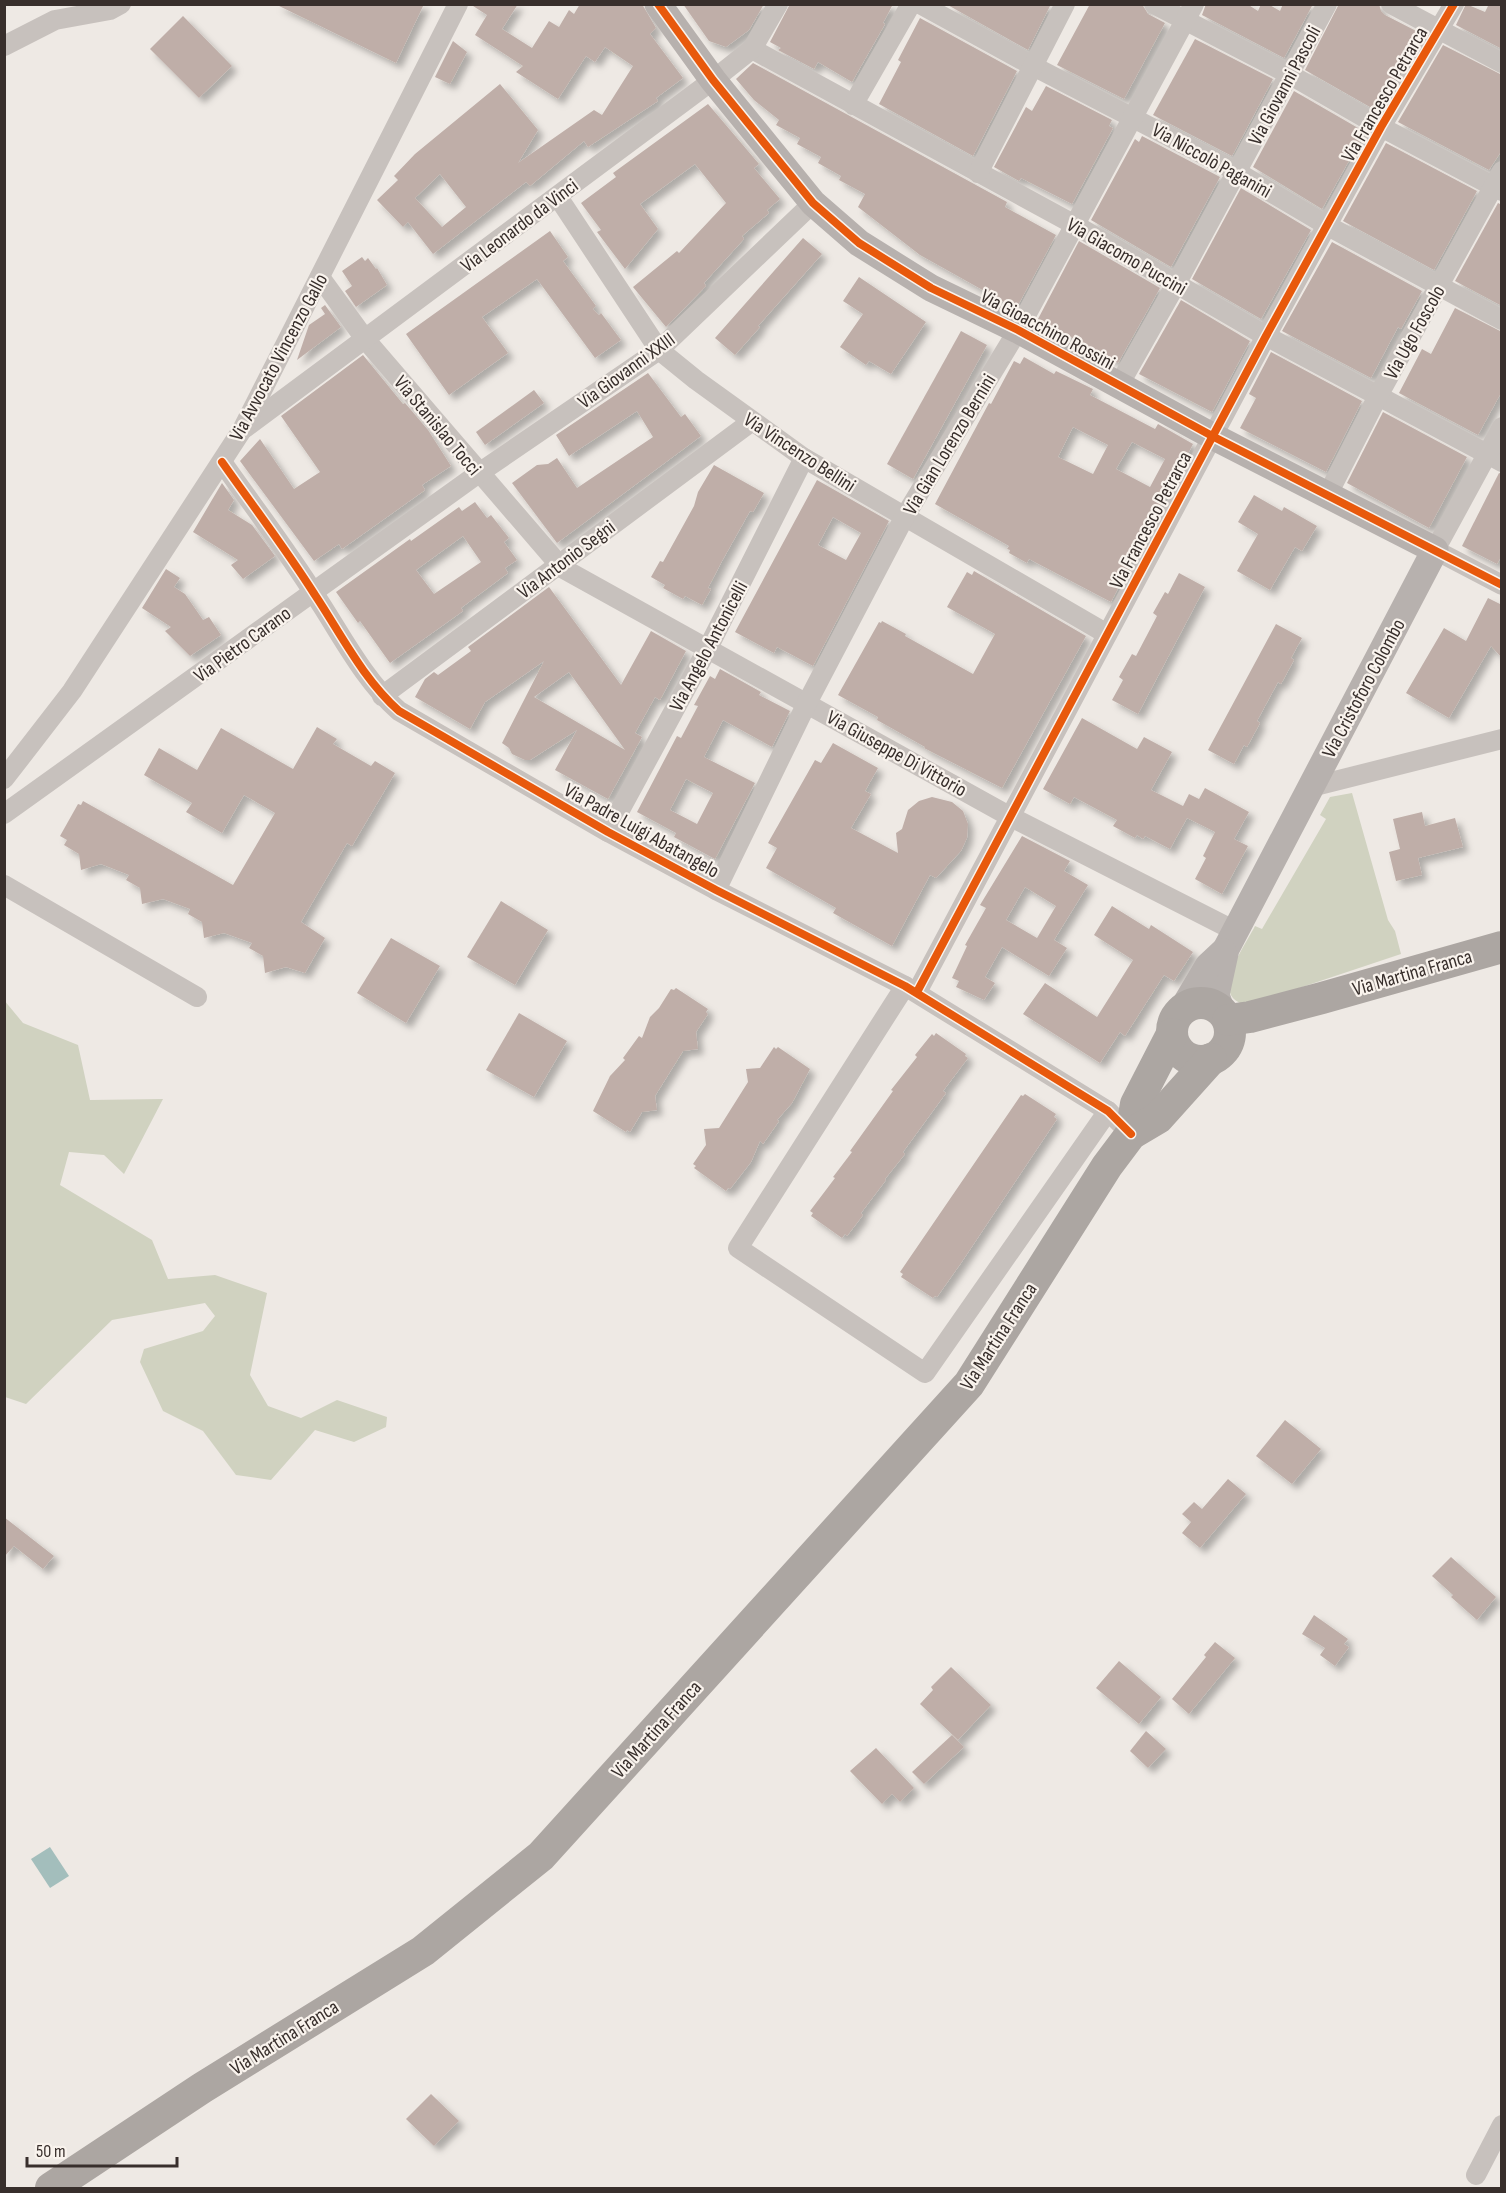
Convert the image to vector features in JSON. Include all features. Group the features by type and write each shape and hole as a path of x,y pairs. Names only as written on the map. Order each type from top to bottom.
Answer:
{"main road":[{"name":"Via Martina Franca","path":"1225,1016 1250,1017 1502,947"},
{"name":"Via Martina Franca","path":"51,2188 202,2088 423,1951 541,1856 969,1384 1107,1166 1131,1134 1158,1118 1217,1055 1322,998"},
{"path":"1207,1003 1225,1016 1230,1035 1217,1055 1202,1061 1186,1056 1174,1043 1177,1022 1190,1005 1207,1003"},
{"name":"Via Martina Franca","path":"1131,1134 1136,1104 1177,1022"}],"street":[{"path":"4,46 56,20 110,10 121,4"},
{"name":"Via Avvocato Vincenzo Gallo","path":"7,773 72,691 242,430 458,4"},
{"name":"Via Gioacchino Rossini","path":"658,4 713,80 813,203 859,243 931,288 1018,330 1214,437 1502,585"},
{"name":"Via Leonardo da Vinci","path":"242,430 713,80 752,49 778,4"},
{"path":"853,105 911,4"},
{"name":"Via Niccolò Paganini","path":"920,4 1033,66 1237,172 1328,226 1502,320"},
{"path":"978,173 1065,4"},
{"path":"1154,4 1190,13 1381,127 1498,183"},
{"name":"Via Giovanni Pascoli","path":"1119,385 1327,4"},
{"path":"1391,4 1502,63"},
{"name":"Via Francesco Petrarca","path":"1108,1111 925,1373 738,1248 911,989 1009,816 1214,437 1266,336 1381,127 1454,4"},
{"name":"Via Gian Lorenzo Bernini","path":"716,890 807,703 904,516 1018,330 1190,13"},
{"name":"Via Giacomo Puccini","path":"752,49 1075,225 1266,336 1494,458"},
{"name":"Via Ugo Foscolo","path":"1328,494 1378,396 1498,183"},
{"name":"Via Vincenzo Bellini","path":"558,197 660,350 751,422 804,458 1107,634"},
{"name":"Via Giovanni XXIII","path":"479,473 660,350 813,203"},
{"name":"Via Stanislao Tocci","path":"320,277 366,339 561,566"},
{"name":"Via Antonio Segni","path":"382,696 561,566 751,422"},
{"name":"Via Cristoforo Colombo","path":"1225,1016 1216,995 1231,940 1435,550 1494,458 1502,427"},
{"name":"Via Angelo Antonicelli","path":"608,832 708,648 804,458"},
{"name":"Via Padre Luigi Abatangelo","path":"222,462 314,592 364,671 382,696 399,711 608,832 716,890 911,989 1108,1111 1131,1134"},
{"name":"Via Pietro Carano","path":"4,814 479,473"},
{"name":"Via Giuseppe Di Vittorio","path":"561,566 1231,940"},
{"path":"1311,788 1502,739"},
{"path":"4,885 197,997"},
{"name":"Via Cristoforo Colombo","path":"1177,1022 1208,966 1231,940"},
{"path":"1476,2175 1502,2125"}],"green space":[{"path":"1352,793 1388,920 1395,931 1401,954 1248,1005 1236,1000 1230,993 1229,982 1237,958 1255,926 1262,929 1326,819 1320,815 1330,797"},
{"path":"4,1000 23,1023 78,1045 90,1100 163,1099 124,1174 104,1155 69,1152 60,1185 152,1240 168,1279 215,1275 267,1293 250,1375 268,1406 301,1418 337,1400 387,1417 386,1427 354,1442 315,1430 271,1480 236,1475 203,1431 163,1411 140,1362 144,1349 203,1331 215,1316 205,1303 112,1320 26,1404 5,1397"}],"water":[{"path":"50,1847 69,1876 50,1888 31,1859"}],"building":[{"path":"275,4 424,4 396,63"},
{"path":"470,4 518,4 502,29 532,48 549,21 559,27 569,10 574,14 580,4 642,4 656,28 650,34 683,78 656,98 658,101 588,147 584,141 530,186 526,182 433,254 408,222 403,227 377,200 398,180 394,176 415,154 500,84 538,130 518,163 594,110 602,115 633,66 605,47 595,62 586,56 558,99 516,72 523,66 475,35 487,15","holes":["440,174 466,207 442,227 415,198"]},
{"path":"683,4 764,4 749,30 726,47 709,41"},
{"path":"790,4 893,4 883,23 885,24 852,82 818,62 814,69 778,50 781,48 770,42"},
{"path":"946,4 1051,4 1028,50"},
{"path":"1090,4 1142,4 1148,14 1165,23 1124,99 1057,65"},
{"path":"1206,4 1247,4 1258,11 1261,4 1268,4 1280,11 1283,4 1313,4 1284,58 1202,15"},
{"path":"1339,4 1379,4 1385,15 1422,34 1377,111 1305,70"},
{"path":"1466,4 1485,12 1489,4 1502,4 1502,49 1456,25"},
{"path":"183,16 232,66 199,98 150,49"},
{"path":"920,18 1017,71 973,156 879,104"},
{"path":"1195,39 1273,79 1232,156 1153,115"},
{"path":"453,41 467,52 450,84 435,77"},
{"path":"1443,45 1502,75 1502,150 1489,170 1398,122"},
{"path":"753,63 1007,202 1005,207 1056,235 1017,307 1013,307 920,255 858,207 865,194 839,180 841,176 818,163 821,157 797,144 800,138 776,125 779,120 754,100 736,79"},
{"path":"1046,86 1112,120 1109,126 1113,128 1072,204 1021,178 1019,181 994,167 1026,107 1032,111"},
{"path":"1294,91 1365,132 1322,209 1253,167"},
{"path":"708,104 759,164 754,168 780,199 767,210 769,213 742,236 744,239 704,283 706,286 666,327 633,287 677,251 679,253 726,203 695,164 640,204 658,229 625,269 597,232 601,230 581,203 616,177 613,173"},
{"path":"1142,136 1220,177 1171,267 1091,220 1135,139 1139,142"},
{"path":"1386,143 1477,191 1434,270 1343,221"},
{"path":"1241,188 1311,230 1261,319 1192,279"},
{"path":"1498,203 1502,205 1502,306 1455,281"},
{"path":"550,231 568,257 563,261 596,306 593,309 599,315 601,313 621,340 595,358 537,279 482,317 508,353 449,395 406,334"},
{"path":"803,238 822,254 735,355 715,338"},
{"path":"1079,241 1160,288 1118,363 1038,319"},
{"path":"1332,242 1422,291 1401,329 1398,327 1371,378 1282,331"},
{"path":"362,257 365,261 368,258 377,268 387,285 356,307 345,291 352,286 342,271"},
{"path":"859,277 926,322 891,374 869,361 866,365 840,347 863,314 843,301"},
{"path":"1181,300 1250,341 1212,412 1139,374"},
{"path":"325,305 341,327 297,360 309,325 325,314 321,308"},
{"path":"1455,308 1502,332 1502,391 1478,435 1399,393 1422,349 1431,354"},
{"path":"961,331 987,345 913,479 887,464"},
{"path":"1271,352 1362,401 1326,472 1240,428 1256,398 1249,394"},
{"path":"363,355 403,404 405,403 428,430 451,466 422,485 425,490 342,549 339,544 314,561 240,461 260,439 294,489 320,472 281,416"},
{"path":"1024,357 1054,374 1056,371 1093,389 1090,395 1155,429 1158,424 1193,444 1111,602 1029,559 1027,563 1009,553 1010,550 1007,549 1009,546 935,504 1014,361 1020,364","holes":["1073,427 1108,445 1093,474 1058,457","1132,442 1165,459 1150,487 1116,469"]},
{"path":"648,373 681,417 685,414 701,436 557,543 512,483 537,465 548,464 557,458 577,488 653,437 637,411 569,456 556,435"},
{"path":"534,390 544,403 485,445 476,432"},
{"path":"1383,412 1467,457 1429,528 1347,483"},
{"path":"714,465 764,493 753,512 750,511 722,561 702,605 685,596 683,599 663,588 665,585 651,577 660,561 663,562"},
{"path":"1499,473 1502,474 1502,555 1497,564 1462,546"},
{"path":"817,480 889,521 813,666 777,647 774,653 735,632","holes":["833,517 861,533 846,560 818,545"]},
{"path":"222,483 234,500 228,510 252,525 275,556 243,579 231,565 238,560 193,532"},
{"path":"1254,495 1282,511 1284,507 1317,526 1302,551 1295,547 1270,590 1237,571 1258,534 1238,522"},
{"path":"475,502 487,518 491,515 509,538 504,542 517,560 505,568 508,573 461,608 463,611 390,663 336,592 459,507 462,511","holes":["463,536 481,562 434,594 416,570"]},
{"path":"166,569 180,578 174,587 185,594 203,620 209,617 221,635 190,656 165,631 171,627 142,608"},
{"path":"974,571 1086,636 1002,788 924,748 877,720 878,717 838,695 879,622 882,621 973,674 995,634 947,607 967,572 972,575"},
{"path":"1179,573 1205,587 1138,714 1112,700 1123,680 1119,677 1132,654 1136,656 1157,616 1153,613 1165,592 1168,594"},
{"path":"549,587 621,685 651,631 686,651 660,700 655,697 635,733 642,737 608,799 555,770 577,730 530,760 512,754 509,748 502,743 544,661 485,702 470,729 415,697 425,679 434,672 438,675 471,651 468,647","holes":["569,672 625,750 534,697"]},
{"path":"1488,598 1502,605 1502,658 1491,646 1449,718 1406,693 1444,628 1466,641"},
{"path":"1276,624 1302,638 1291,658 1294,660 1281,684 1278,682 1257,721 1260,723 1247,747 1244,745 1234,764 1208,750"},
{"path":"720,669 761,692 759,695 790,711 772,747 723,720 704,757 755,783 715,859 674,837 676,833 637,812 677,736 681,738 698,706 694,705 710,676 715,679","holes":["686,779 713,793 697,824 670,810"]},
{"path":"1082,718 1137,749 1144,737 1172,752 1151,790 1183,806 1189,794 1199,799 1205,788 1249,812 1234,839 1248,846 1222,894 1195,879 1206,858 1203,856 1215,832 1187,818 1170,849 1145,836 1143,839 1137,835 1135,838 1113,826 1117,820 1074,797 1070,804 1043,789"},
{"path":"317,727 337,739 333,744 371,766 375,761 395,773 352,846 347,843 301,922 325,938 305,973 286,967 265,973 263,956 249,948 252,943 224,933 204,938 202,922 188,914 190,909 163,899 142,904 140,888 126,880 129,875 101,864 81,870 79,854 64,845 67,840 60,836 78,804 81,805 83,801 233,885 275,813 244,795 222,833 186,812 192,803 144,775 159,748 197,770 221,728 293,769"},
{"path":"833,743 878,768 865,791 871,794 851,828 898,853 896,833 902,829 908,810 919,801 932,797 952,802 963,811 968,824 967,838 961,851 936,878 930,875 892,946 833,913 836,908 766,868 777,848 768,843 815,760 821,763"},
{"path":"1422,812 1425,826 1455,818 1463,847 1418,858 1422,875 1396,881 1389,852 1400,849 1393,819"},
{"path":"1022,836 1070,861 1064,871 1088,885 1054,940 1067,948 1049,976 1002,947 985,977 995,983 984,1000 956,987 959,981 952,978 967,946 965,945 986,908 980,905","holes":["1025,887 1056,906 1037,938 1006,920"]},
{"path":"501,901 548,930 515,985 467,957"},
{"path":"1112,906 1149,929 1151,925 1193,952 1174,981 1164,975 1125,1036 1120,1032 1100,1063 1023,1014 1045,983 1097,1017 1133,960 1094,935"},
{"path":"391,938 440,966 406,1023 357,993"},
{"path":"676,988 708,1009 706,1012 708,1014 696,1032 698,1049 683,1051 655,1096 657,1110 642,1112 630,1132 627,1130 626,1132 593,1111 610,1076 625,1060 623,1058 639,1036 642,1038 650,1017 659,1008 671,989"},
{"path":"519,1013 567,1041 534,1097 486,1070"},
{"path":"936,1033 966,1054 968,1058 943,1091 946,1093 903,1152 905,1154 861,1213 863,1215 847,1236 845,1234 842,1238 811,1216 813,1213 810,1211 835,1178 833,1177 852,1152 850,1151 893,1091 891,1090 917,1057 915,1055 932,1034 934,1036"},
{"path":"774,1047 776,1049 778,1047 810,1069 792,1103 777,1120 779,1121 763,1144 760,1141 751,1162 726,1191 694,1168 696,1166 693,1164 706,1145 704,1129 719,1128 748,1082 746,1069 760,1068"},
{"path":"1025,1094 1056,1114 1054,1117 1057,1119 961,1263 937,1297 933,1298 901,1277 903,1274 900,1272 1021,1095"},
{"path":"1285,1420 1321,1449 1292,1484 1256,1456"},
{"path":"1228,1479 1246,1494 1200,1548 1182,1533 1191,1522 1182,1514 1194,1502 1202,1509"},
{"path":"4,1517 54,1556 43,1569 14,1546 4,1557"},
{"path":"1451,1557 1496,1597 1477,1620 1432,1576"},
{"path":"1314,1615 1348,1639 1344,1644 1349,1647 1335,1666 1320,1655 1325,1648 1302,1634"},
{"path":"1215,1642 1235,1658 1189,1714 1172,1699 1206,1657 1204,1655"},
{"path":"1119,1661 1161,1697 1139,1724 1096,1688"},
{"path":"951,1667 991,1705 958,1740 920,1704 933,1690 931,1687"},
{"path":"1146,1731 1166,1749 1148,1768 1130,1751"},
{"path":"952,1735 964,1747 924,1784 912,1772"},
{"path":"876,1748 914,1788 900,1802 892,1794 882,1804 850,1771"},
{"path":"431,2094 459,2121 434,2146 406,2119"}],"cycle path":[{"path":"658,4 713,80 813,203 859,243 931,288 1018,330 1214,437 1502,585"},
{"path":"917,992 1266,336 1381,127 1454,4"},
{"path":"222,462 293,561 363,671 399,711 608,832 905,986 1108,1111 1131,1134"}]}
